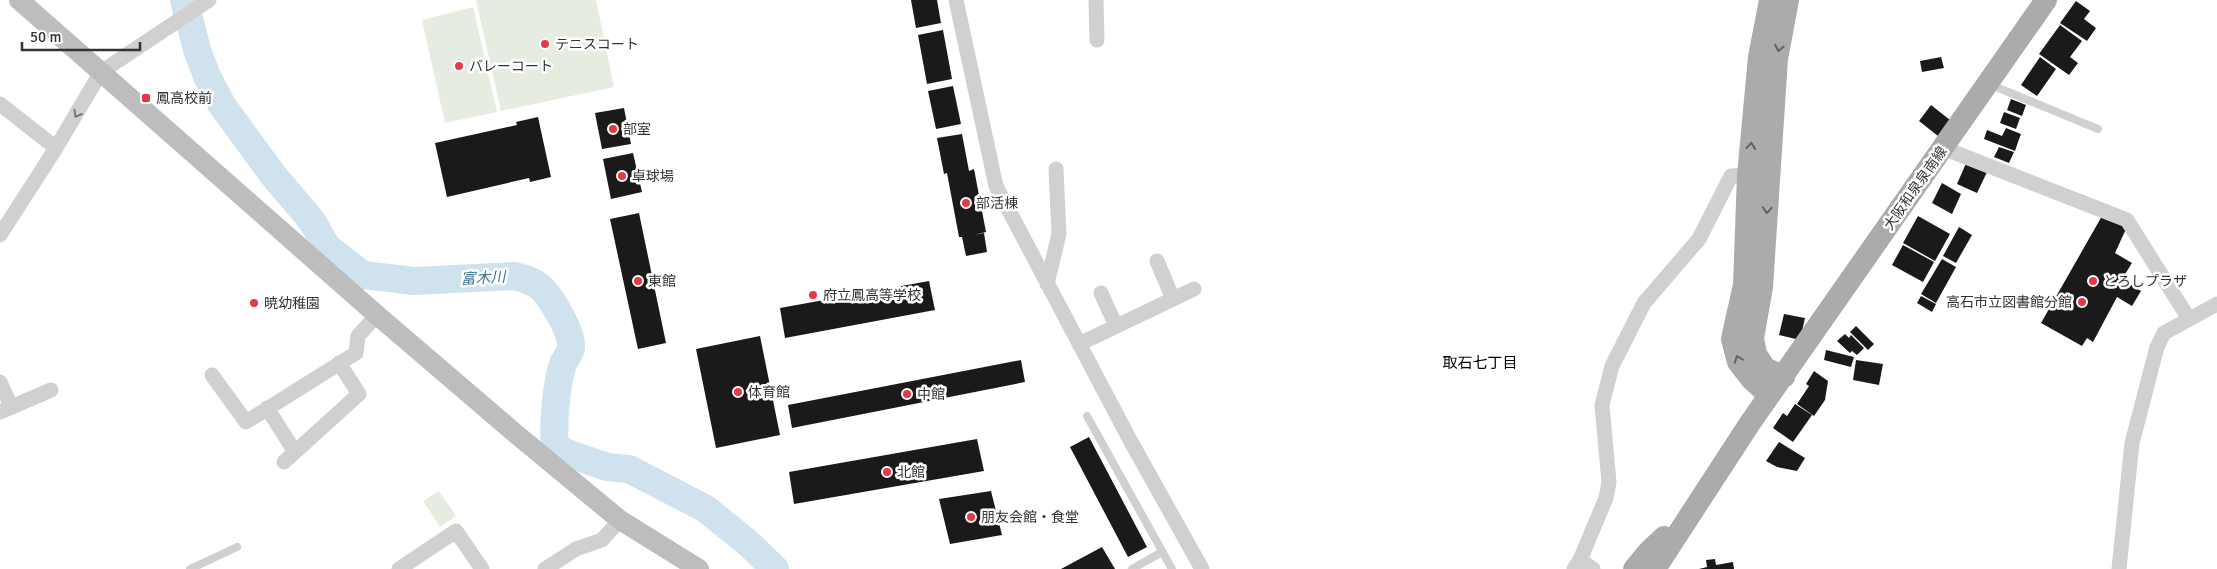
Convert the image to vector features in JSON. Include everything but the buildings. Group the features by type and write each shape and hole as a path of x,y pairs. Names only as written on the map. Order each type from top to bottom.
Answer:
{"main road":[{"path":"1769,395 1752,380 1738,362 1732,339 1744,285 1748,175 1758,57 1770,0"},
{"path":"1784,377 1765,368 1756,354 1753,338 1762,287 1777,59 1788,0"},
{"name":"大阪和泉泉南線","path":"1655,569 1769,395 1784,377 2046,0"},
{"name":"大阪和泉泉南線","path":"1634,569 1649,551 1693,511"}],"street":[{"path":"19,0 377,315 620,520 699,569"},
{"path":"0,234 5,216 56,148 101,72 209,0"},
{"path":"956,0 996,186 1079,344 1202,569"},
{"path":"1096,0 1097,40"},
{"path":"0,104 56,148"},
{"path":"1943,148 2127,220 2189,319"},
{"path":"1047,284 1059,234 1056,169"},
{"path":"1593,569 1577,564 1606,498 1609,482 1602,404 1612,366 1644,303 1699,239 1731,176 1748,175"},
{"path":"1157,261 1173,299"},
{"path":"1079,344 1194,289"},
{"path":"1101,293 1116,326"},
{"path":"2119,569 2132,443 2157,347 2164,333 2217,304"},
{"path":"212,375 246,422 356,353 358,336 377,315"},
{"path":"267,408 289,457 359,394 339,363"},
{"path":"0,382 5,409 51,390"},
{"path":"545,569 576,549 602,540 620,520"},
{"path":"400,569 456,531 482,569"}],"lane":[{"path":"1988,84 2098,129"},
{"path":"1087,416 1172,569"},
{"path":"190,569 237,547"},
{"path":"1132,569 1162,552"}],"shaded area":[{"name":"テニスコート","path":"476,0 596,0 614,87 501,111"},
{"name":"バレーコート","path":"473,7 497,112 445,123 422,20"},
{"path":"439,491 456,516 440,527 423,501"}],"waterway":[{"name":"富木川","path":"184,0 198,53 222,105 273,175 312,221 327,247 363,275 414,281 514,276 524,278 539,286 560,315 568,333 571,349 563,364 557,393 555,445 564,452 607,467 629,469 706,509 748,543 775,569"}],"place":[{"name":"テニスコート","path":"545,44"},
{"name":"バレーコート","path":"459,66"},
{"name":"鳳高校前","path":"146,98"},
{"name":"部室","path":"613,129"},
{"name":"卓球場","path":"622,176"},
{"name":"部活棟","path":"966,203"},
{"name":"東館","path":"638,281"},
{"name":"とろしプラザ","path":"2093,281"},
{"name":"府立鳳高等学校","path":"813,295"},
{"name":"高石市立図書館分館","path":"2082,302"},
{"name":"暁幼稚園","path":"254,303"},
{"name":"体育館","path":"738,392"},
{"name":"中館","path":"907,394"},
{"name":"北館","path":"887,472"},
{"name":"朋友会館・食堂","path":"971,517"}],"district":[{"name":"取石七丁目","path":"1480,363"}]}
